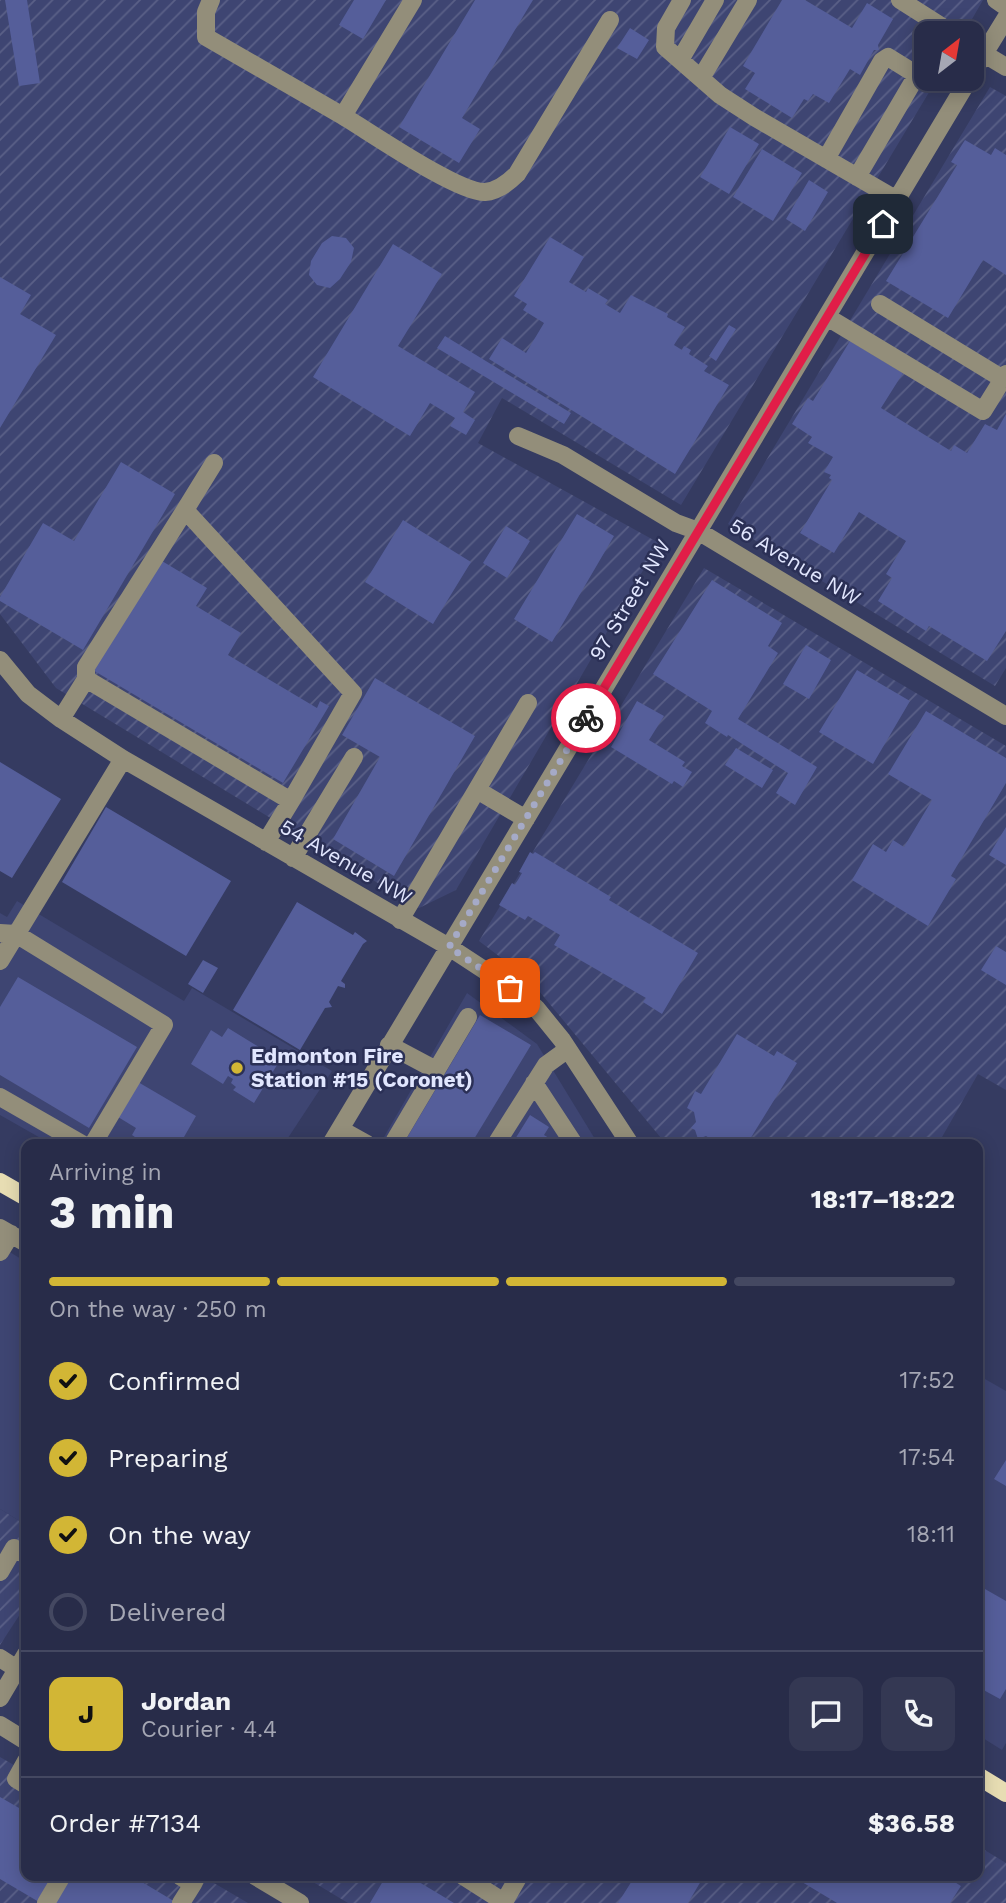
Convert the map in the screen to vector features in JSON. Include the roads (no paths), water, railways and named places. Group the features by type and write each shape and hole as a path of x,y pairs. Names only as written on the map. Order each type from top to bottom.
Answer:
{"main road":[{"path":"0,1181 21,1194"},
{"path":"983,1778 1005,1789"}],"street":[{"path":"211,0 206,12 206,37 458,185 484,192 504,186 517,174 610,20"},
{"path":"342,116 413,0"},
{"path":"682,0 666,28 665,47 701,78 754,117 897,200"},
{"path":"680,60 715,0"},
{"path":"701,78 748,0"},
{"path":"900,0 933,21"},
{"path":"996,0 1006,7"},
{"name":"97 Street NW","path":"984,43 1006,18"},
{"path":"984,54 1006,67"},
{"path":"825,159 883,61 888,57 917,75 857,177"},
{"name":"97 Street NW","path":"334,1139 962,91"},
{"path":"827,317 984,411 1005,377 880,304"},
{"name":"56 Avenue NW","path":"519,436 563,455 676,523 698,531 1006,715"},
{"path":"61,719 86,679 86,667 214,463"},
{"path":"185,510 353,693 266,842"},
{"name":"54 Avenue NW","path":"0,660 28,694 123,759 449,947 510,988 536,1009 568,1049 627,1139"},
{"path":"86,679 291,801"},
{"path":"400,919 528,704"},
{"path":"293,858 354,757"},
{"path":"0,961 8,934 123,759"},
{"path":"477,790 526,819"},
{"path":"8,934 164,1025 96,1139"},
{"path":"396,1139 468,1017"},
{"path":"389,1045 436,1070"},
{"path":"499,1139 546,1065 568,1049"},
{"path":"534,1083 571,1139"},
{"path":"0,1097 73,1139"},
{"path":"340,1129 359,1139"},
{"path":"0,1252 12,1235"},
{"path":"0,1572 14,1548 21,1552"},
{"path":"0,1658 21,1661"},
{"path":"0,1698 21,1663"},
{"path":"0,1725 21,1738"},
{"path":"46,1903 59,1881"},
{"path":"181,1903 189,1881"},
{"path":"263,1881 300,1903"},
{"path":"471,1881 504,1902 516,1881"}],"place":[{"name":"Edmonton Fire Station #15 (Coronet)","path":"237,1068"}]}
